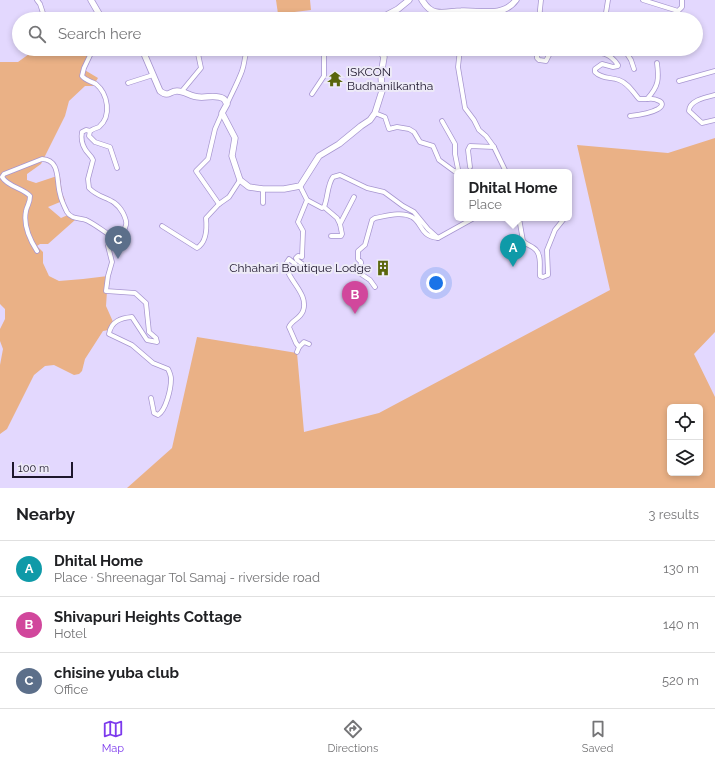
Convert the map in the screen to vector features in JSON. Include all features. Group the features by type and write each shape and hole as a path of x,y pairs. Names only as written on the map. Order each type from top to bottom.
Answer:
{"street":[{"path":"37,0 43,12"},
{"path":"91,0 98,12"},
{"path":"392,12 409,0"},
{"path":"422,0 426,6 435,12 473,12"},
{"path":"490,12 512,5 516,0"},
{"path":"540,0 540,12"},
{"path":"606,12 608,0"},
{"path":"645,0 678,11 682,7 682,0"},
{"path":"89,56 82,76 84,79 96,84 104,94 108,105 104,121 98,127 90,131 86,130 82,132 81,136 84,148 93,160 88,179 88,188 94,194 109,199 116,204 126,219 124,230 118,236 113,237 108,246 112,262 106,291 135,294 146,303 149,332 156,338 157,342 147,340 132,317 121,318 110,328 108,334 132,345 153,363 168,369 171,377 171,389 162,412 158,415 154,413 152,398"},
{"path":"145,56 160,92 168,95 175,91 182,91 198,97 221,96 227,104"},
{"path":"182,91 201,68 198,56"},
{"path":"219,204 196,171 208,159 215,130 243,68 246,56"},
{"path":"312,94 324,76 324,56"},
{"path":"300,186 319,156 339,144 360,126 370,120 375,113 382,90 381,75 383,56"},
{"path":"459,56 458,67 465,108 494,147 505,169"},
{"path":"537,56 539,60 546,61 548,56"},
{"path":"608,56 618,63 618,66 613,67 602,64 598,66 595,72 602,77 620,80 631,88 639,99 654,98 659,100 661,103 660,108 653,111 630,116"},
{"path":"628,56 634,69"},
{"path":"647,98 657,85 657,63"},
{"path":"679,81 715,71"},
{"path":"128,83 153,75"},
{"path":"715,95 691,104 688,108 702,123 715,120"},
{"path":"222,113 235,138 232,156 240,180 249,187 263,189 300,186"},
{"path":"375,113 385,117 389,129 401,128 409,129 414,132 420,142 433,146 439,160 454,171"},
{"path":"442,121 455,144 458,169"},
{"path":"90,131 89,136 95,142 110,146 117,168"},
{"path":"470,167 468,150 470,146 494,147"},
{"path":"37,251 31,242 25,223 26,210 30,203 30,196 26,192 9,184 2,177 4,174 42,159 50,160 54,164 58,180 59,193 68,214 75,218 86,220 113,237"},
{"path":"324,207 331,180 340,175 367,188 384,192 414,212 428,229 438,238"},
{"path":"162,226 197,248 200,246 207,231 206,218 219,204 229,197 240,180"},
{"path":"300,186 307,200 316,206 322,208 324,207 337,218 342,234 341,236 331,236"},
{"path":"263,189 263,203"},
{"path":"340,224 354,197"},
{"path":"299,347 289,328 292,321 300,316 304,304 300,292 288,274 287,262 289,259 301,270 304,271 306,269 305,266 296,258 298,256 302,257 303,231 298,222 307,200"},
{"path":"375,287 370,280 361,274 361,262 358,259 358,251 365,245 372,220 375,218 402,214 413,217 427,234 438,238 469,221"},
{"path":"520,221 523,241 525,244 536,249 538,253 540,276 546,277 548,276 547,250 555,230 562,221"},
{"path":"297,352 299,347 304,342 309,344"}],"shaded area":[{"path":"276,0 310,0 311,10 278,12"},
{"path":"26,56 88,56 83,69 98,78 93,86 85,86 69,101 65,116 41,164 27,174 27,180 36,183 54,177 60,177 62,193 65,200 48,207 61,218 70,214 74,216 75,220 48,244 40,244 37,246 43,252 43,263 49,276 59,281 108,276 106,306 114,324 109,330 103,331 85,359 82,371 79,374 74,375 54,365 45,366 34,375 7,429 0,434 0,365 3,349 0,341 0,329 5,319 5,309 0,304 0,62 18,62"},
{"path":"715,138 715,332 694,354 715,397 715,488 127,488 172,448 197,337 297,353 304,432 379,413 610,290 577,145 668,153"}],"place":[{"name":"ISKCON Budhanilkantha","path":"335,79"},
{"name":"chisine yuba club","path":"118,259"},
{"name":"Dhital Home","path":"513,267"},
{"name":"Chhahari Boutique Lodge","path":"383,268"},
{"name":"Shivapuri Heights Cottage","path":"355,314"}]}
